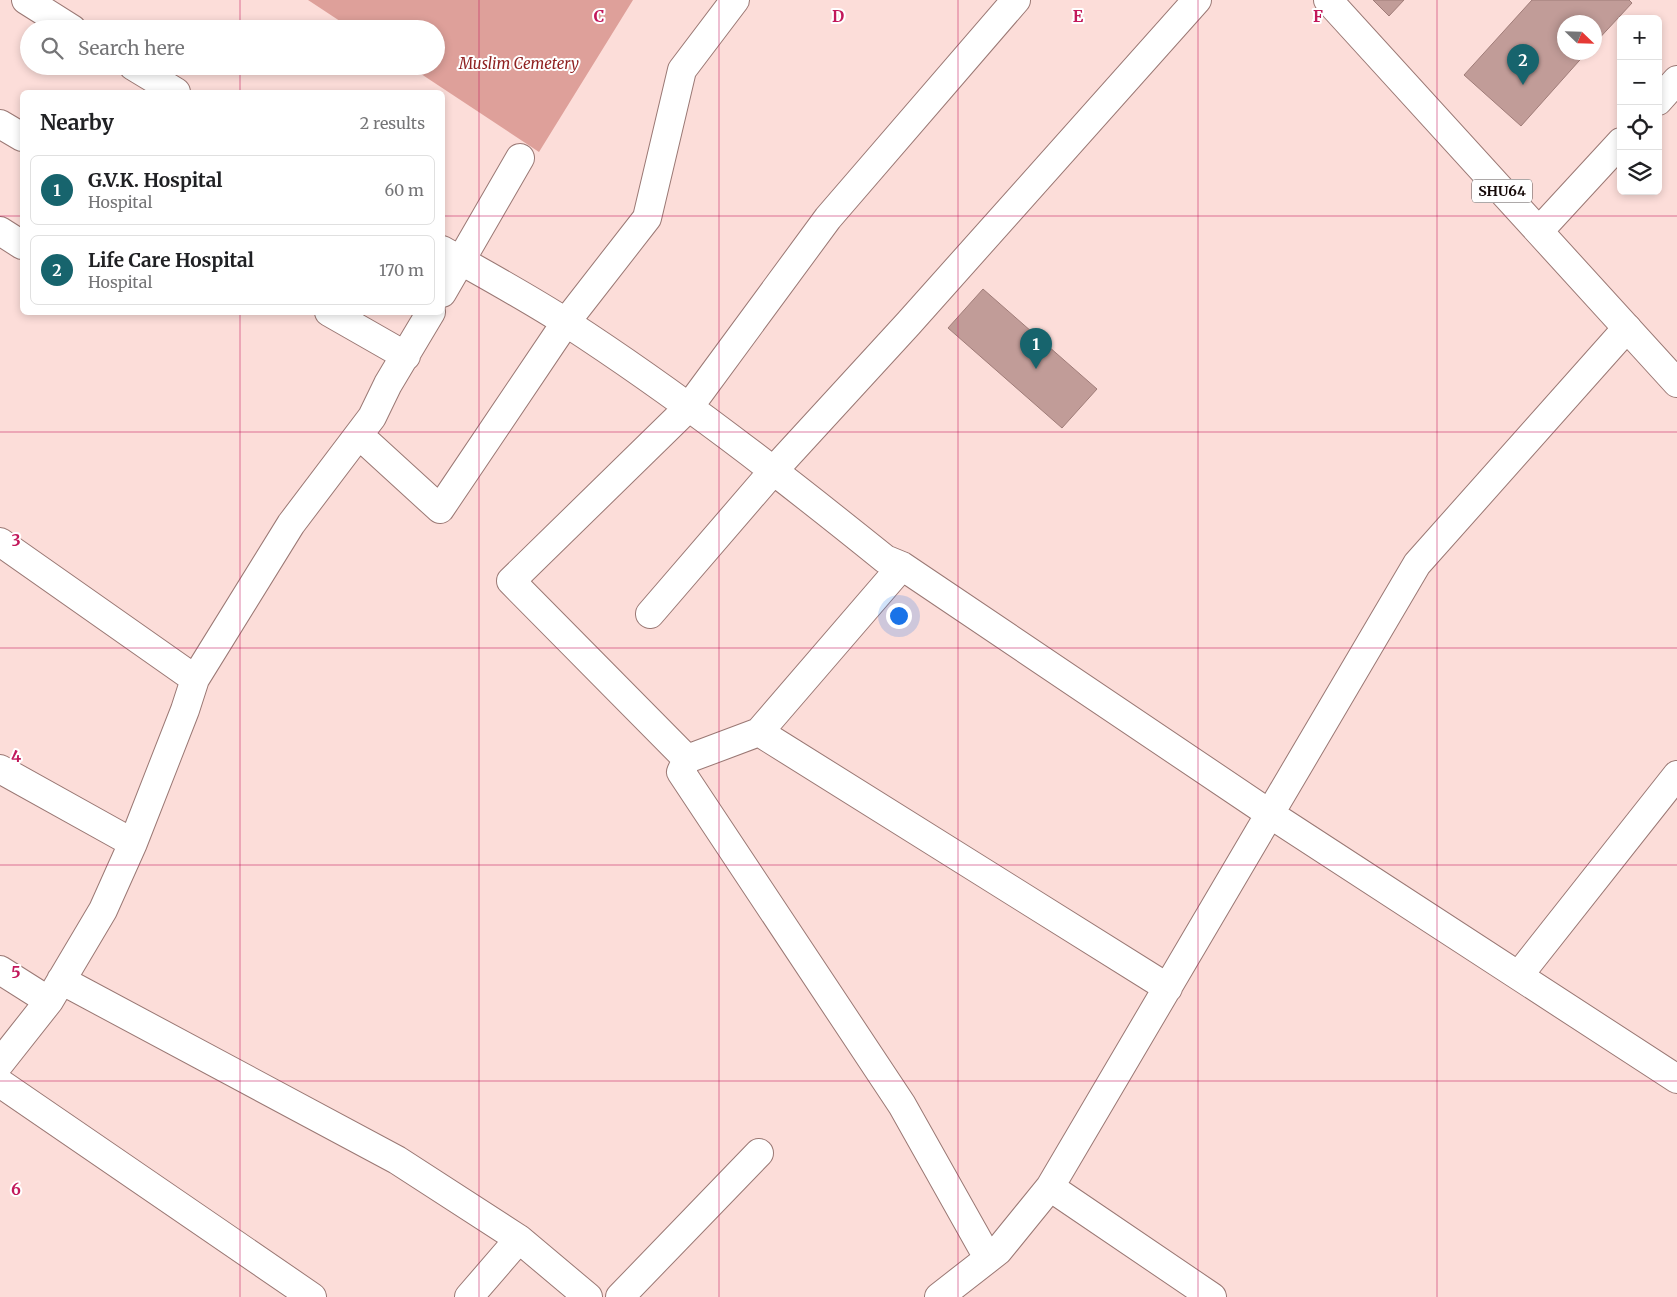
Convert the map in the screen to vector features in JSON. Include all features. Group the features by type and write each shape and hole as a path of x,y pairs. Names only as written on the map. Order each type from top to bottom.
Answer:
{"street":[{"path":"26,0 58,20"},
{"path":"359,435 440,509 566,322 647,218 682,70 735,0"},
{"path":"687,759 511,581 689,407 828,218 1016,0"},
{"path":"650,614 774,470 908,324 1197,0"},
{"name":"SHU64","path":"1328,0 1677,382"},
{"path":"148,75 173,90"},
{"path":"1662,97 1677,80"},
{"path":"0,124 20,136"},
{"path":"1539,232 1617,146"},
{"path":"445,282 452,256 520,158"},
{"path":"0,231 20,244"},
{"path":"452,256 566,322 689,407 774,470 885,559 902,566 1270,814 1677,1079"},
{"path":"334,315 406,356"},
{"path":"0,1063 55,991 103,910 133,843 185,710 195,679 291,524 372,417 430,315"},
{"path":"939,1297 998,1251 1050,1187 1417,564 1627,328"},
{"path":"0,542 195,679"},
{"path":"902,566 760,732 687,759 681,772 902,1105 988,1258"},
{"path":"760,732 1168,988"},
{"path":"0,769 133,843"},
{"path":"1519,975 1677,775"},
{"path":"0,970 55,991 397,1160 519,1239 588,1297"},
{"path":"0,1082 312,1297"},
{"path":"620,1297 759,1153"},
{"path":"1050,1187 1212,1297"},
{"path":"469,1297 519,1239"}],"green space":[{"name":"Muslim Cemetery","path":"308,0 633,0 539,152 423,75 445,75 445,20 338,20"}],"building":[{"path":"1373,0 1404,0 1389,16"},
{"path":"1532,0 1629,0 1632,3 1621,15 1617,15 1617,19 1602,35 1602,15 1557,15 1557,60 1580,60 1521,126 1464,75"},
{"path":"983,289 1097,389 1062,428 948,328"}],"place":[{"name":"Life Care Hospital","path":"1523,85"},
{"name":"G.V.K. Hospital","path":"1036,369"}]}
